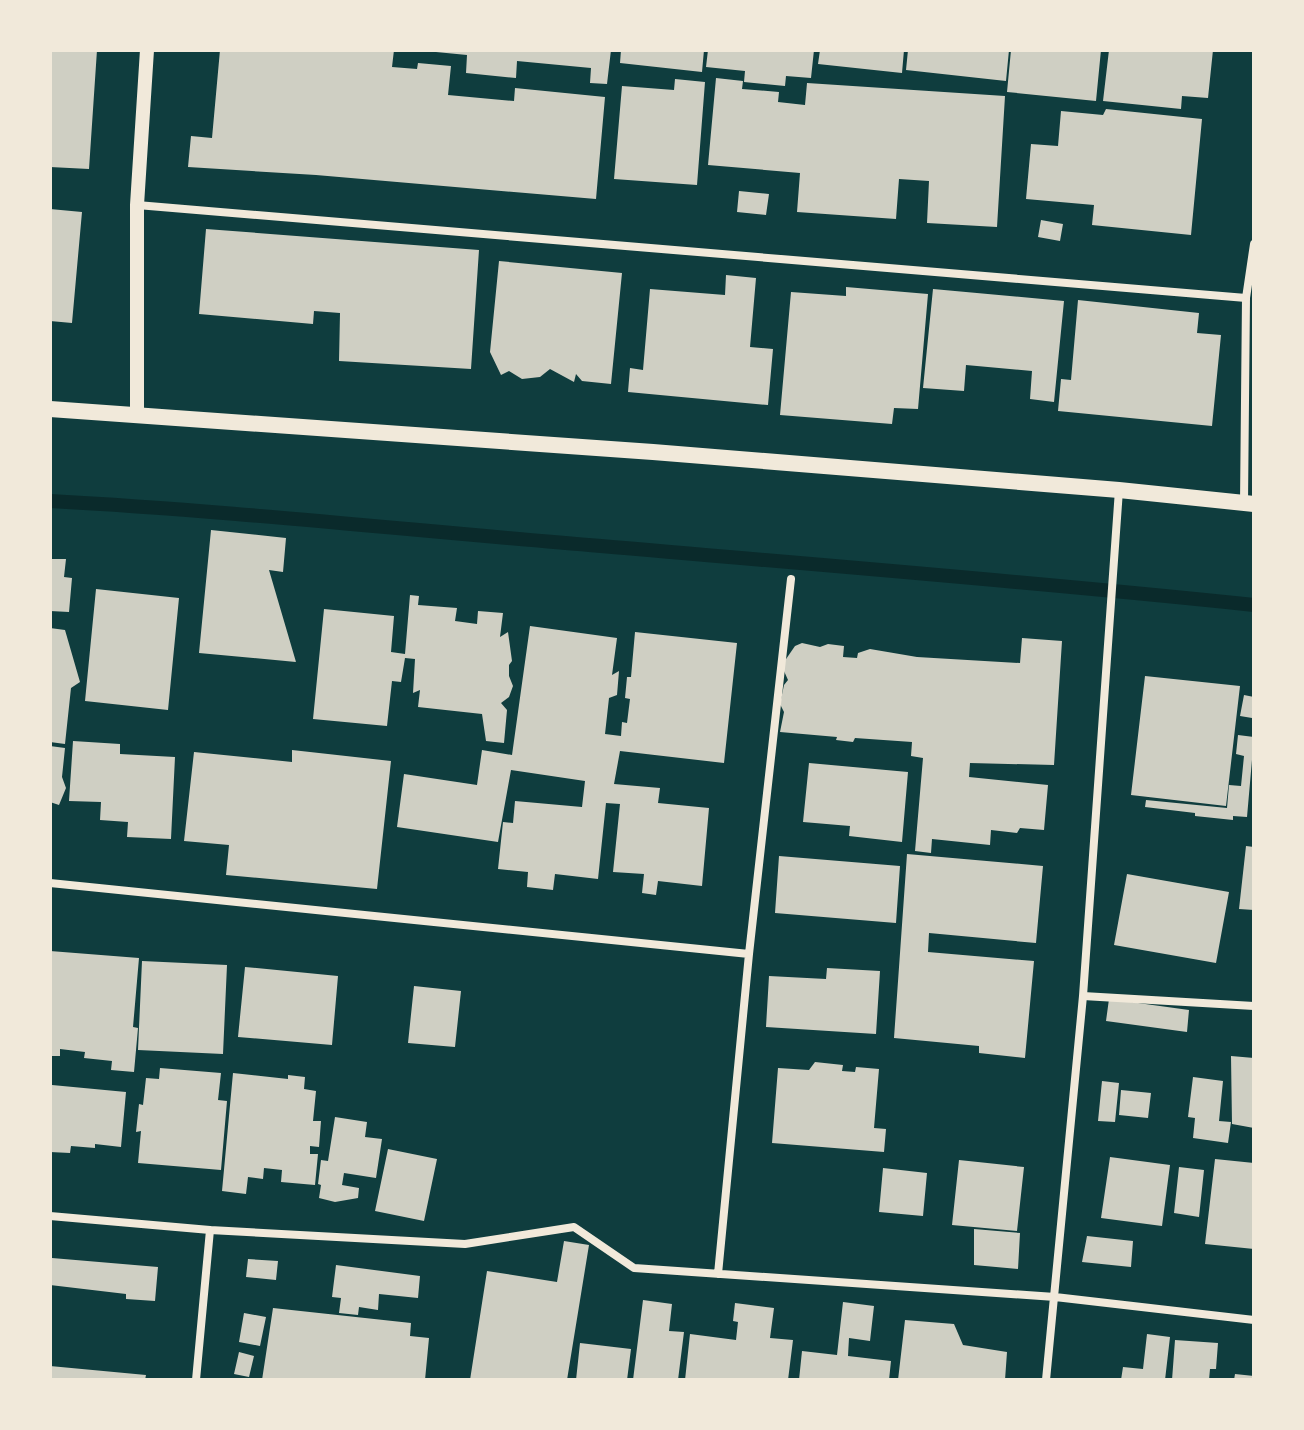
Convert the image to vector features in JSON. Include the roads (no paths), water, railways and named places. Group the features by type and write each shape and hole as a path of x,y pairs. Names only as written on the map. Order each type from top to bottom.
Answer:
{"main road":[{"path":"50,409 653,452 1249,503"}],"street":[{"path":"137,415 137,205 147,50"},
{"path":"137,205 1246,298"},
{"path":"1249,503 1246,298 1254,244"},
{"path":"1046,1380 1083,996 1119,490"},
{"path":"718,1274 749,954 791,579"},
{"path":"50,883 749,954"},
{"path":"1083,996 1254,1006"},
{"path":"50,1216 210,1230 465,1244 574,1227 634,1268 1055,1297 1254,1320"},
{"path":"196,1380 210,1230"}],"waterway":[{"path":"50,501 257,516 1254,605"}]}
